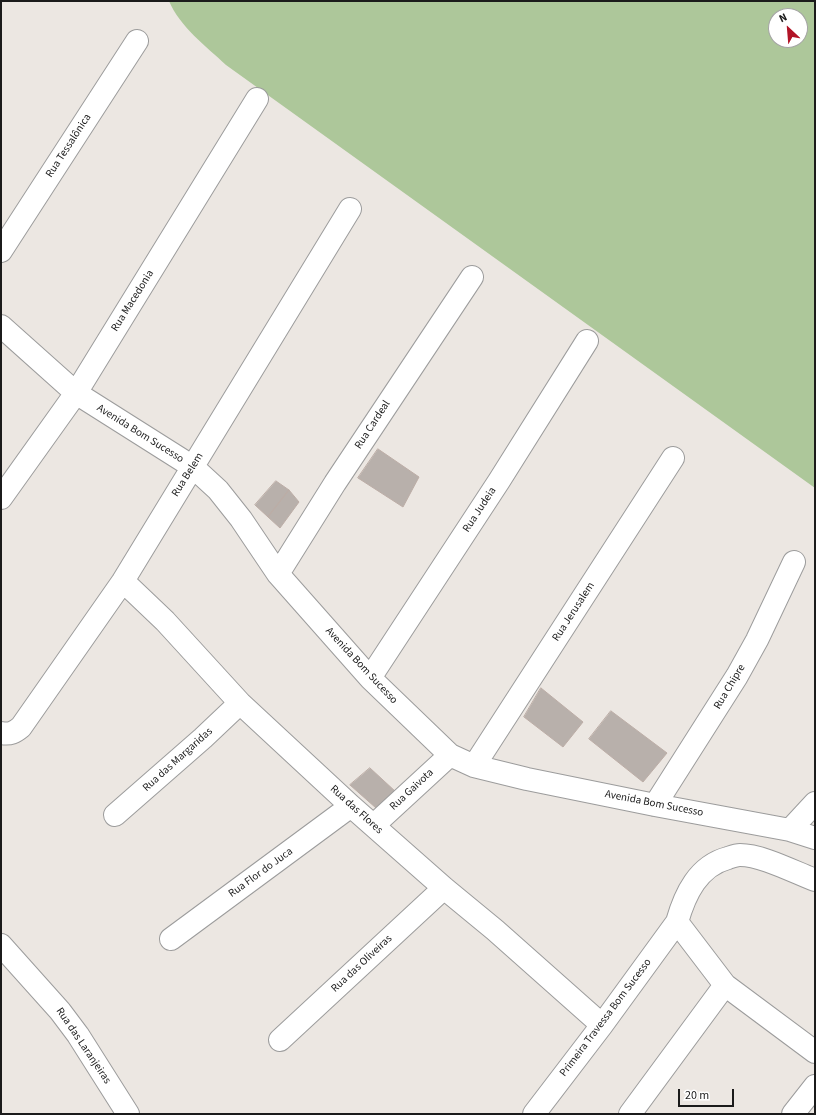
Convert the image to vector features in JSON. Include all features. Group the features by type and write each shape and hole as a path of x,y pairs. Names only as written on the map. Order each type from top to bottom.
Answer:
{"street":[{"name":"Rua Tessalônica","path":"1,251 137,41"},
{"name":"Rua Macedonia","path":"1,498 76,393 257,99"},
{"name":"Rua Belem","path":"8,732 21,727 123,580 350,209"},
{"name":"Rua Cardeal","path":"278,574 339,476 472,277"},
{"name":"Avenida Bom Sucesso","path":"1,326 76,393 193,467 223,496 241,519 278,574 370,678 450,754 474,766 527,779 790,830 815,838"},
{"name":"Rua Judeia","path":"370,678 495,488 587,341"},
{"name":"Rua Jerusalem","path":"474,766 673,458"},
{"name":"Rua Chipre","path":"655,805 737,676 757,640 794,562"},
{"name":"Rua das Flores","path":"123,580 165,621 240,703 351,806 444,888 495,930 602,1025"},
{"name":"Rua das Margaridas","path":"115,815 204,738 240,703"},
{"name":"Rua Gaivota","path":"374,825 450,754"},
{"path":"790,830 815,803"},
{"name":"Rua Flor do Juca","path":"171,939 351,806"},
{"name":"Primeira Travessa Bom Sucesso","path":"534,1114 602,1025 677,922 683,904 694,882 708,867 723,859 738,855 758,858 815,880"},
{"name":"Rua das Oliveiras","path":"280,1040 444,888"},
{"path":"677,922 725,985 814,1048"},
{"name":"Rua das Laranjeiras","path":"1,945 50,1000 73,1029 128,1114"},
{"path":"630,1114 725,985"},
{"path":"797,1112 815,1086"}],"green space":[{"path":"169,1 815,1 815,488 226,65 194,36 180,19"}],"building":[{"path":"378,449 419,477 403,507 358,478"},
{"path":"276,481 289,490 268,517 255,505"},
{"path":"289,490 299,502 280,528 268,517"},
{"path":"541,688 583,722 563,747 524,717"},
{"path":"611,711 667,753 643,782 589,739"},
{"path":"370,768 396,792 376,808 350,785"}]}
